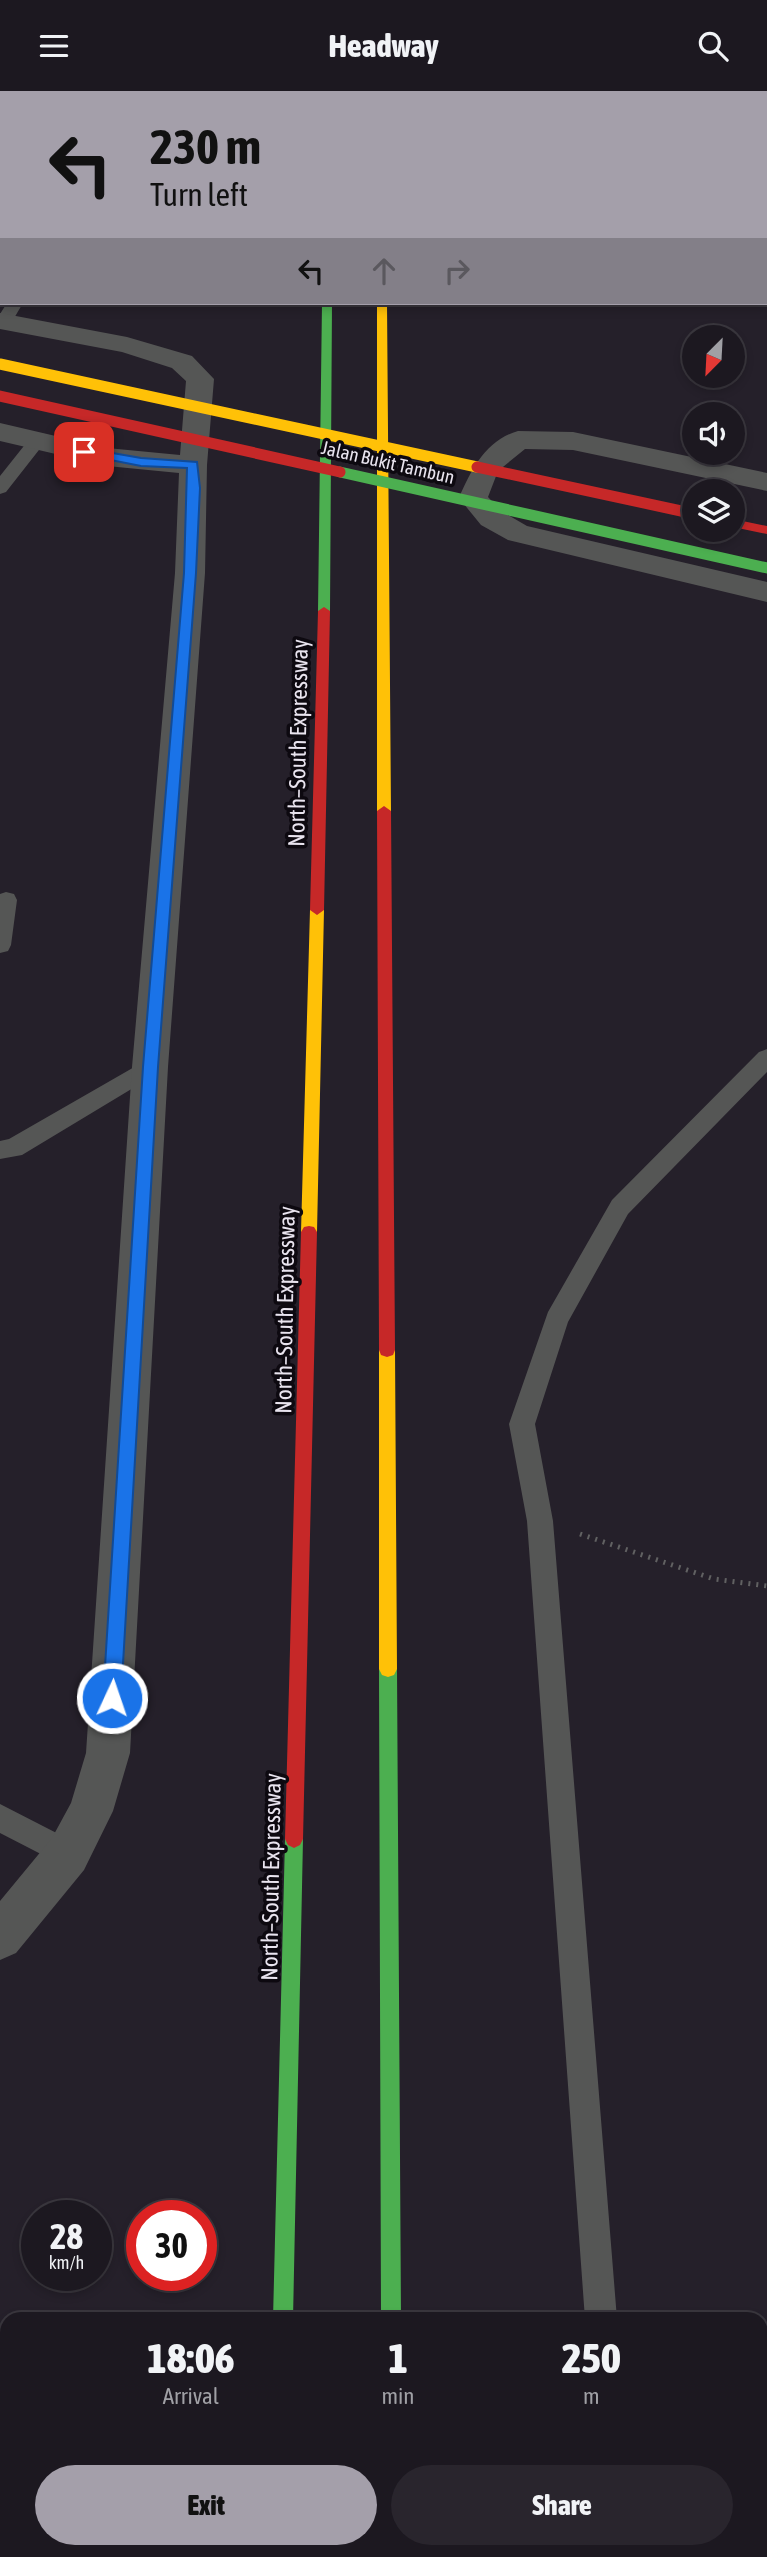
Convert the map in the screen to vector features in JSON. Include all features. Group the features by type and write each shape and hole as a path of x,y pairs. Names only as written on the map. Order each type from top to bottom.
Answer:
{"main road":[{"name":"North–South Expressway","path":"283,2312 323,632 327,305"},
{"path":"382,305 391,2312"},
{"name":"Jalan Bukit Tambun","path":"0,364 682,511"},
{"name":"Jalan Bukit Tambun","path":"0,396 767,568"},
{"path":"745,525 767,530"}],"street":[{"path":"0,1937 68,1854 91,1811 108,1753 150,1067 190,573 193,465 200,379 182,362 127,345 6,315"},
{"path":"0,432 107,457 193,465"},
{"path":"767,482 573,441 518,440 486,467 472,498 491,518 517,533 767,592"}],"lane":[{"path":"0,488 37,441"},
{"path":"0,945 6,900"},
{"path":"600,2312 540,1521 522,1424 557,1319 620,1206 767,1058"},
{"path":"0,1150 14,1148 150,1067"},
{"path":"0,1818 68,1854"}],"path":[{"path":"540,1521 714,1579 767,1585"}],"traffic: fast":[{"path":"324,611 327,305"},
{"path":"340,472 767,568"},
{"path":"388,1669 391,2312"},
{"path":"283,2312 294,1839"}],"traffic: slow":[{"path":"382,305 384,811"},
{"path":"0,364 477,467"},
{"path":"309,1232 317,910"},
{"path":"387,1350 388,1669"}],"traffic: jam":[{"path":"0,396 340,472"},
{"path":"477,467 682,511"},
{"path":"745,525 767,530"},
{"path":"317,910 324,611"},
{"path":"384,811 387,1350"},
{"path":"294,1839 309,1232"}],"route":[{"path":"84,452 141,462 193,465 194,488 190,573 150,1067 112,1698"}]}
